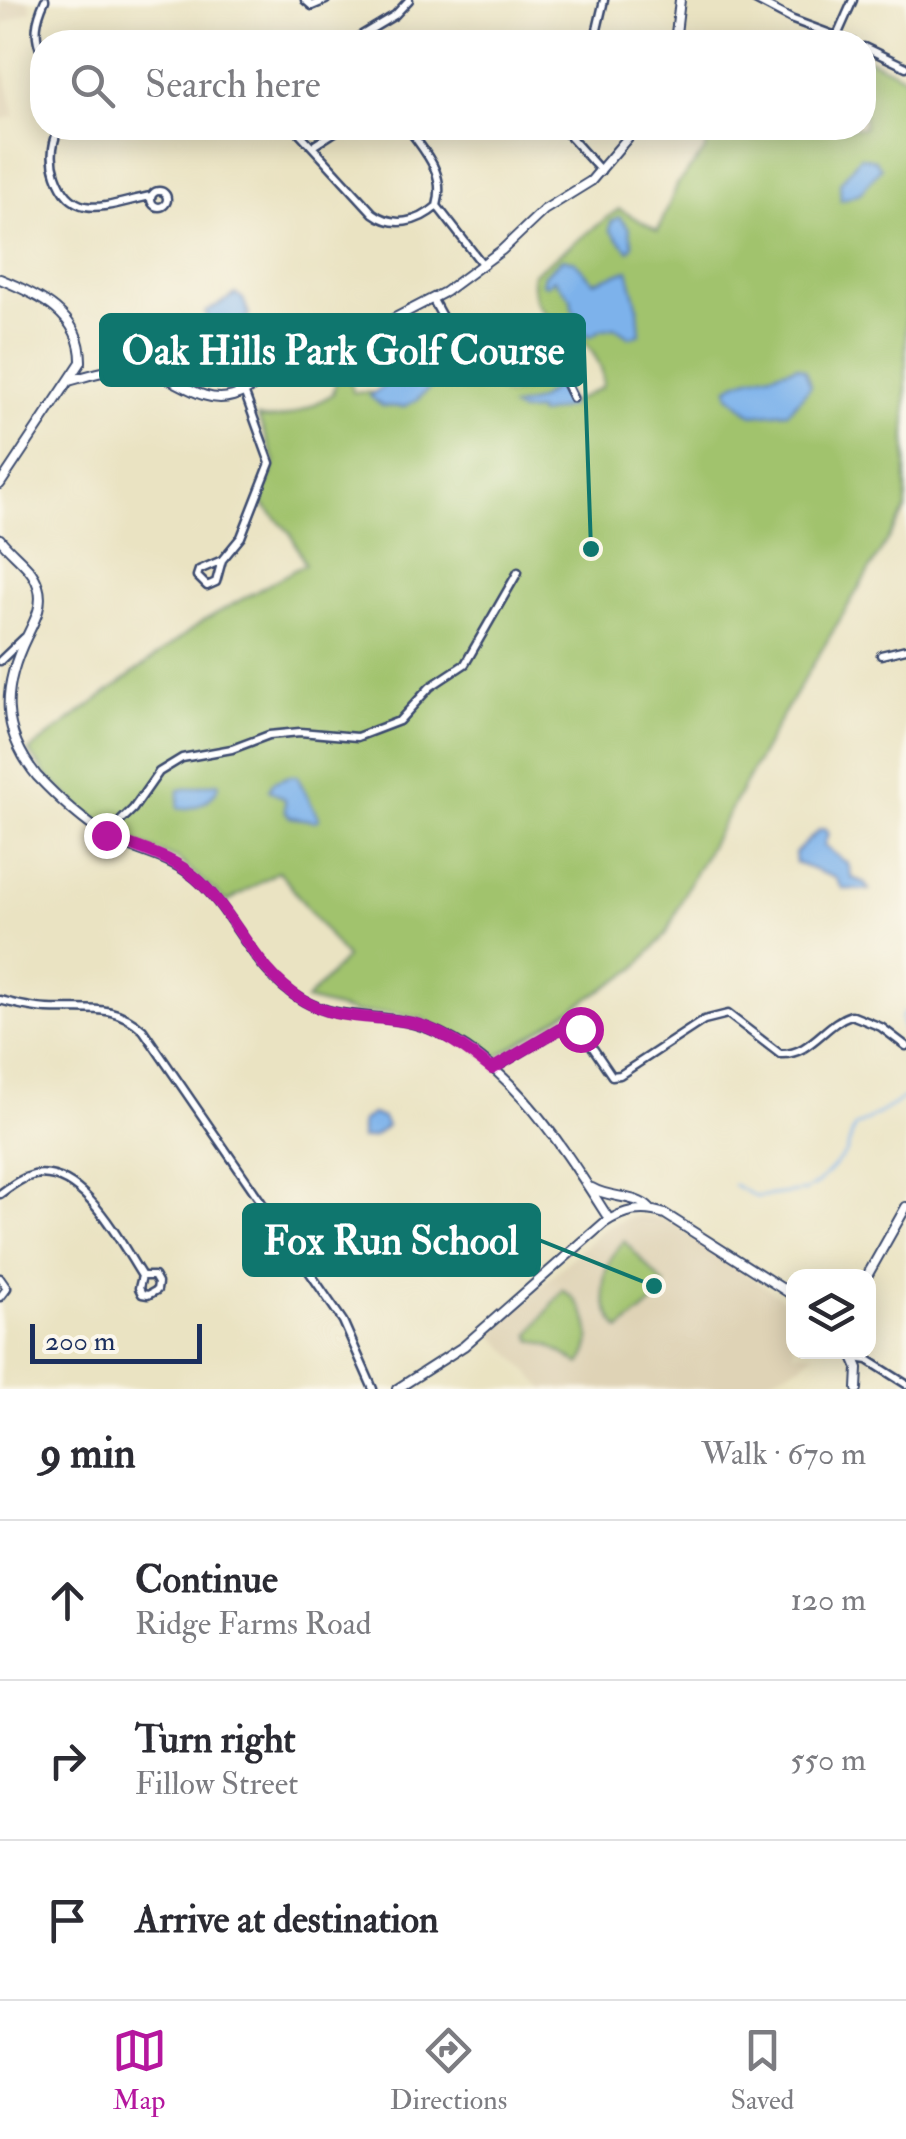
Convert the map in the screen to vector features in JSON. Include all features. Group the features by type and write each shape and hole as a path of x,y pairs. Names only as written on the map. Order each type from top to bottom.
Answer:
{"street":[{"path":"36,30 36,20 45,0"},
{"path":"308,3 326,0"},
{"path":"370,30 395,15 409,0"},
{"path":"597,30 604,0"},
{"path":"676,30 680,0"},
{"path":"755,0 820,30"},
{"path":"840,30 853,0"},
{"path":"876,53 906,67"},
{"path":"53,140 52,158 64,194 71,202 91,208 151,196"},
{"path":"306,140 372,213 386,222 411,221 437,206 442,190 439,172 416,140"},
{"path":"312,146 322,140"},
{"path":"573,140 602,172"},
{"path":"69,382 112,369 146,370 210,398 244,392 327,328 343,323 387,322 433,300 483,265 534,217 602,172 627,140"},
{"path":"437,206 483,265"},
{"path":"0,484 81,362 82,342 74,327 35,294 1,281"},
{"path":"433,300 483,376 490,378 523,362 546,360 561,374 574,398"},
{"path":"222,560 200,570 200,582 207,586 216,582 222,560 241,537 270,462 244,392"},
{"path":"0,539 30,571 38,587 40,606 8,678 8,722 21,756 52,791 106,835 171,860 198,880 238,928 260,964 302,1000 340,1015 415,1024 459,1044 492,1069 521,1094 609,1219"},
{"path":"106,835 133,809 159,772 182,758 232,750 269,735 300,732 356,737 400,722 427,691 465,664 518,572"},
{"path":"0,661 28,634"},
{"path":"882,656 906,649"},
{"path":"0,670 8,678"},
{"path":"0,1000 47,1009 127,1015 143,1030 343,1321 373,1389"},
{"path":"492,1069 560,1029 574,1026 612,1076 620,1075 704,1020 728,1014 780,1054 802,1050 851,1015 880,1027 906,1046"},
{"path":"0,1194 33,1175 46,1174 74,1183 91,1201 142,1276"},
{"path":"588,1186 606,1196 641,1201 650,1210 677,1220 786,1291"},
{"path":"620,1198 626,1212"},
{"path":"871,1269 906,1207"},
{"path":"397,1389 464,1346 609,1219 626,1212 650,1210"},
{"path":"0,1278 7,1288 0,1297"},
{"path":"853,1359 857,1389"},
{"path":"865,1359 906,1384"}],"shaded area":[{"path":"0,0 28,0 32,10 3,24 4,67 15,116 0,120"},
{"path":"641,1215 670,1220 786,1301 786,1359 807,1359 745,1389 545,1389 490,1332 604,1229"}],"green space":[{"path":"876,63 906,77 906,509 784,713 687,888 667,933 635,969 492,1060 423,1019 356,1013 306,1000 346,958 279,871 227,902 178,859 104,829 46,775 29,751 203,621 305,564 291,534 261,502 275,462 258,417 287,416 316,404 333,394 337,376 348,374 353,392 381,393 386,381 395,374 457,346 478,375 507,395 560,381 566,400 572,402 602,387 602,371 588,347 570,328 540,307 534,294 533,274 619,209 658,231 678,183 704,152 708,140 876,140"},
{"path":"624,1241 665,1285 665,1293 620,1330 607,1308 604,1285 609,1262"},
{"path":"563,1290 578,1305 588,1324 589,1344 580,1364 532,1340 530,1334"}],"water":[{"path":"860,157 875,160 881,168 860,193 841,200 840,183"},
{"path":"619,217 629,228 633,245 629,251 610,230 611,222"},
{"path":"563,258 574,261 594,282 628,270 640,334 630,337 615,327 587,335 571,298 554,279 547,285 542,283 544,275"},
{"path":"236,294 243,299 249,315 233,330 221,331 205,313"},
{"path":"453,348 454,364 417,400 403,407 382,406 370,396 398,375"},
{"path":"797,366 805,370 811,386 788,412 752,415 729,395 728,388 742,381"},
{"path":"561,383 570,406 539,415 538,411 512,408 537,401"},
{"path":"297,776 319,819 290,817 285,811 285,799 269,790 273,782"},
{"path":"219,784 208,800 190,808 178,808 179,790"},
{"path":"824,829 828,833 824,846 848,864 852,878 865,883 869,890 843,889 836,878 796,863 795,853"},
{"path":"372,1114 383,1118 387,1126 372,1137 361,1139 361,1122"}],"waterway":[{"path":"906,1011 901,1018 906,1041"},
{"path":"904,1047 906,1064"},
{"path":"734,1185 756,1197 805,1191 846,1153 854,1128 906,1097"}],"place":[{"name":"Oak Hills Park Golf Course","path":"591,549"},
{"name":"Fox Run School","path":"654,1286"}],"route":[{"path":"106,835 161,855 198,880 222,906 271,977 322,1010 415,1024 459,1044 492,1069 560,1029 580,1029"}]}
